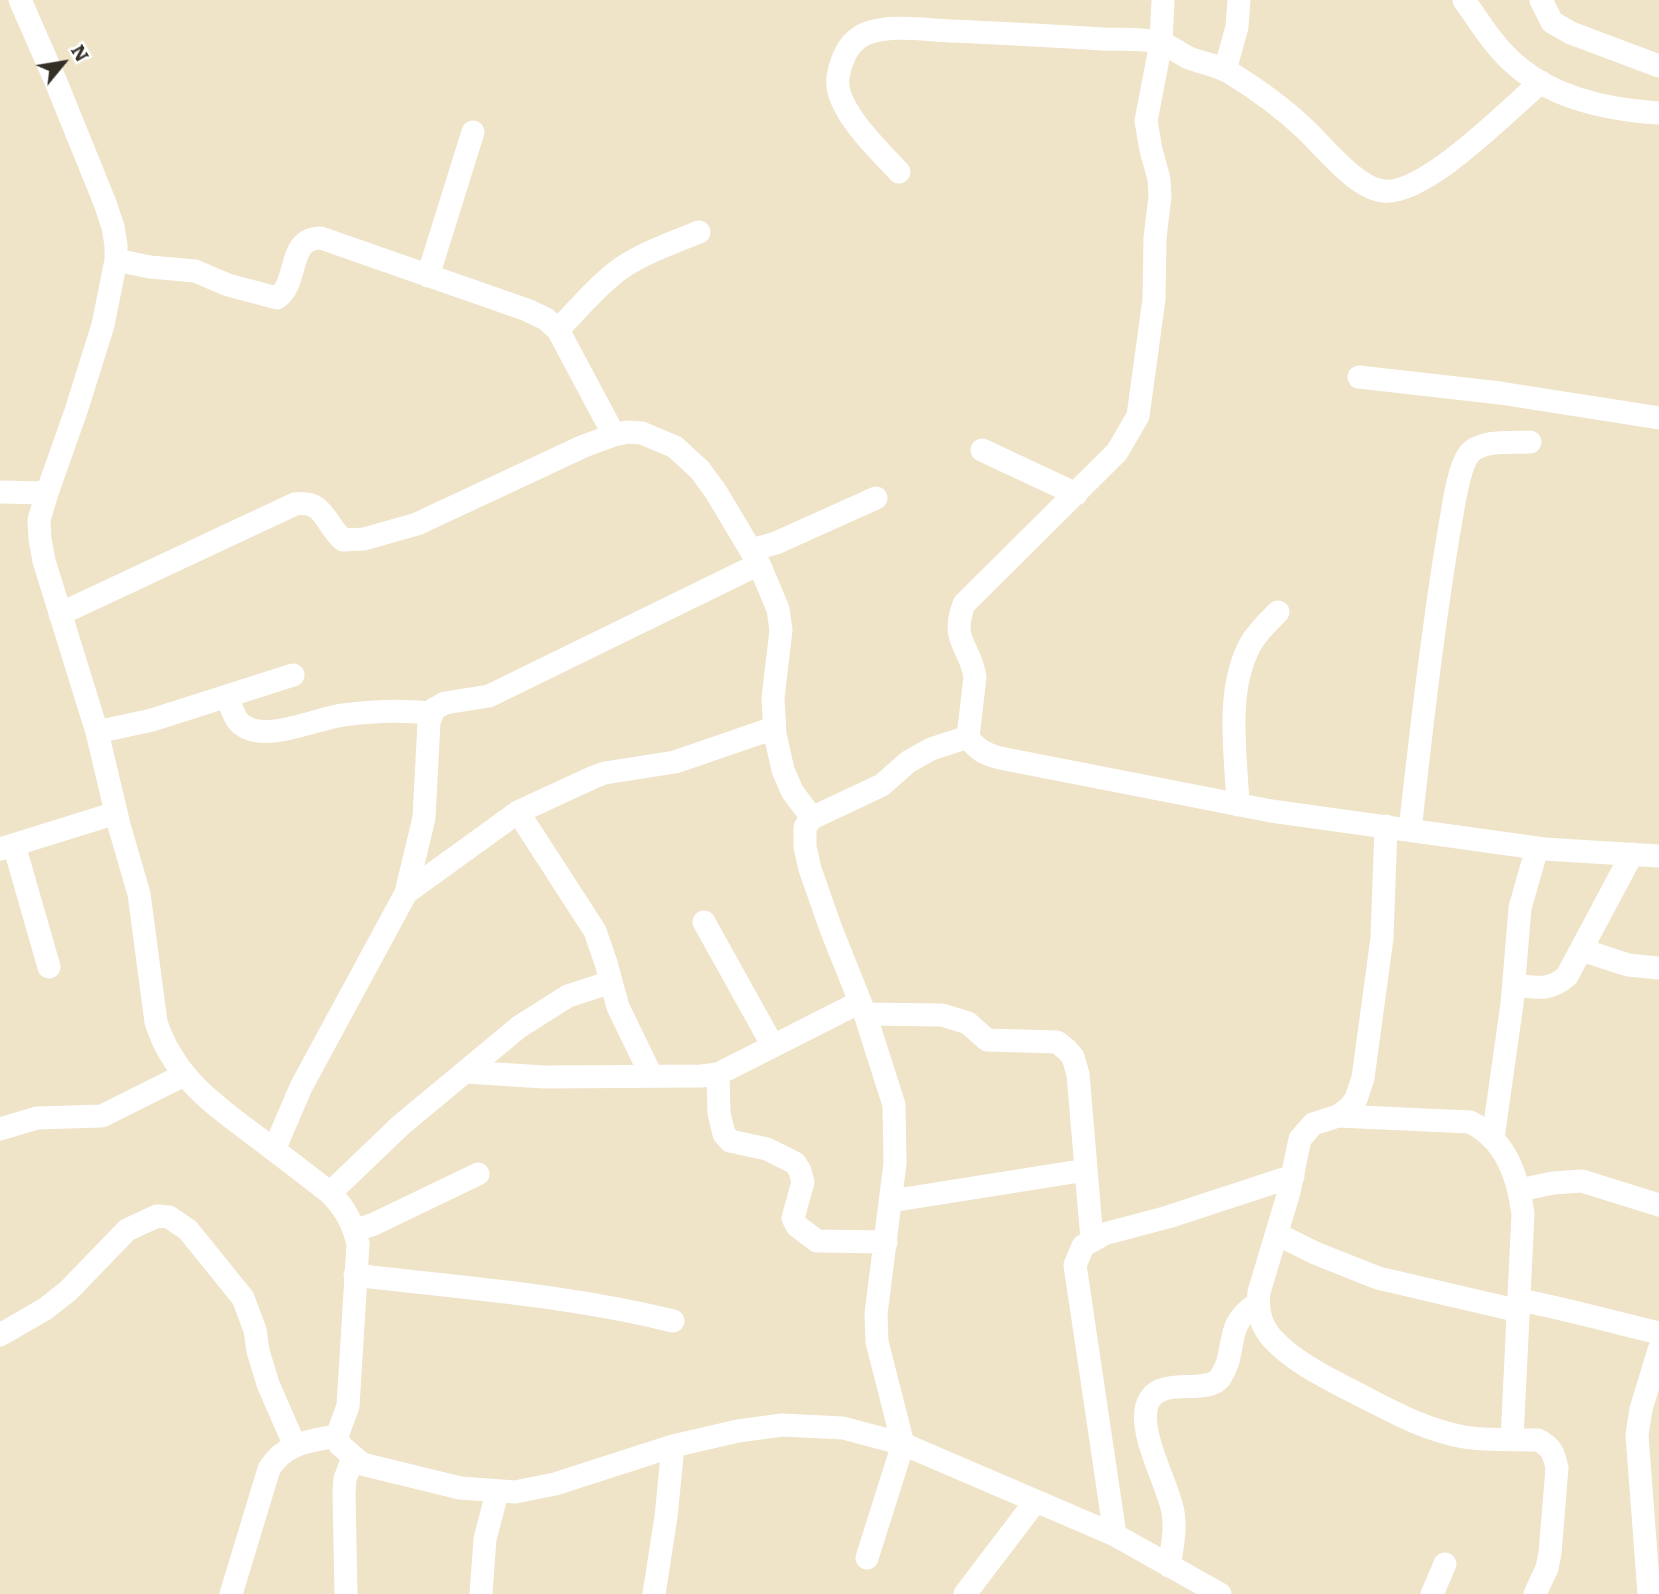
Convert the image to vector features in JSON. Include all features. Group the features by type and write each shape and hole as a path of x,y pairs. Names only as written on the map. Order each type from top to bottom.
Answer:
{"street":[{"path":"20,0 105,203 113,227 116,260 103,325 39,520 40,539 97,732 139,894 156,1022 162,1040 184,1074 206,1099 330,1192 343,1206 355,1228 358,1244 348,1406 337,1436 340,1446 362,1464 460,1488 498,1493 535,1489 673,1446 738,1432 782,1425 843,1428 903,1444 1115,1535 1220,1594"},
{"path":"1163,0 1161,43 1146,121 1159,179 1153,307 1138,416 1117,452 964,604 958,620 958,634 974,667 975,677 968,737 976,748 987,755 1238,805 1537,848 1659,856"},
{"path":"1225,70 1237,27 1239,0"},
{"path":"1464,0 1494,42 1518,68 1541,82 1584,100 1625,111 1659,113"},
{"path":"1541,0 1552,22 1571,33 1659,66"},
{"path":"899,172 847,110 837,85 843,59 850,46 868,33 913,29 1161,43 1187,57 1225,70 1241,80 1304,128 1371,189 1385,191 1411,185 1455,158 1541,82"},
{"path":"428,276 473,132"},
{"path":"558,330 622,267 699,232"},
{"path":"116,260 150,267 195,271 228,285 277,298 289,286 298,248 311,238 321,238 527,310 546,319 558,330 614,435"},
{"path":"1359,377 1500,393 1659,418"},
{"path":"60,614 295,504 307,502 316,506 343,540 364,539 417,524 583,446 627,432 642,433 675,447 700,470 755,557 778,609 781,630 773,698 774,728 783,770 792,792 812,818"},
{"path":"1410,830 1429,657 1462,469 1469,454 1478,447 1530,442"},
{"path":"982,450 1076,494"},
{"path":"0,492 47,493"},
{"path":"227,696 243,726 265,731 308,726 342,715 404,710 431,713 445,703 489,696 755,557 776,543 876,498"},
{"path":"1238,805 1238,682 1250,645 1278,612"},
{"path":"97,732 152,720 293,676"},
{"path":"274,1150 301,1087 406,893 424,818 431,713"},
{"path":"406,893 519,812 605,773 675,762 774,728"},
{"path":"867,1558 903,1444 877,1342 876,1314 895,1163 894,1105 862,1008 810,869 805,847 805,827 812,818 882,785 908,762 931,749 968,737"},
{"path":"519,812 595,931 618,1007 651,1075"},
{"path":"49,967 7,847 116,813"},
{"path":"1338,1116 1356,1099 1363,1078 1382,938 1386,826"},
{"path":"1493,1138 1514,985 1520,908 1537,848"},
{"path":"1514,985 1546,988 1557,985 1567,976 1632,854"},
{"path":"704,922 773,1046"},
{"path":"1582,950 1628,965 1659,968"},
{"path":"330,1192 401,1125 519,1027 551,1005 580,990 611,982"},
{"path":"466,1072 544,1077 701,1076 718,1073 862,1008 942,1015 968,1023 987,1040 1058,1042 1073,1057 1078,1074 1092,1240"},
{"path":"718,1073 719,1113 724,1134 730,1141 756,1146 785,1158 794,1163 800,1171 803,1182 793,1218 797,1226 817,1241 886,1242"},
{"path":"0,1129 37,1118 102,1116 184,1074"},
{"path":"1512,1439 1523,1214 1520,1190 1513,1169 1487,1131 1469,1122 1338,1116 1323,1119 1305,1131 1300,1139 1293,1176 1259,1292 1257,1304 1260,1320 1270,1336 1287,1352 1333,1382 1406,1420 1465,1437 1512,1439 1538,1440 1549,1445 1555,1454 1557,1468 1550,1553 1547,1568 1535,1594"},
{"path":"891,1201 1086,1170"},
{"path":"355,1228 373,1224 478,1174"},
{"path":"1115,1535 1075,1265 1083,1246 1092,1240 1293,1176"},
{"path":"1520,1190 1553,1183 1582,1181 1659,1205"},
{"path":"0,1335 45,1309 68,1291 127,1230 157,1216 169,1217 188,1230 243,1298 255,1330 268,1384 295,1446"},
{"path":"1277,1234 1315,1253 1378,1278 1519,1305 1582,1312 1659,1333"},
{"path":"355,1275 525,1293 620,1308 673,1321"},
{"path":"1169,1566 1174,1516 1149,1440 1145,1420 1146,1408 1151,1397 1160,1391 1180,1386 1210,1385 1218,1381 1237,1321 1244,1312 1257,1304"},
{"path":"1649,1594 1637,1435 1641,1409 1659,1350"},
{"path":"231,1594 269,1469 277,1456 305,1441 337,1436"},
{"path":"654,1594 673,1446"},
{"path":"346,1594 344,1493 345,1479 353,1457"},
{"path":"481,1594 485,1539 498,1493"},
{"path":"965,1594 1035,1502"},
{"path":"1432,1594 1445,1564"}]}
